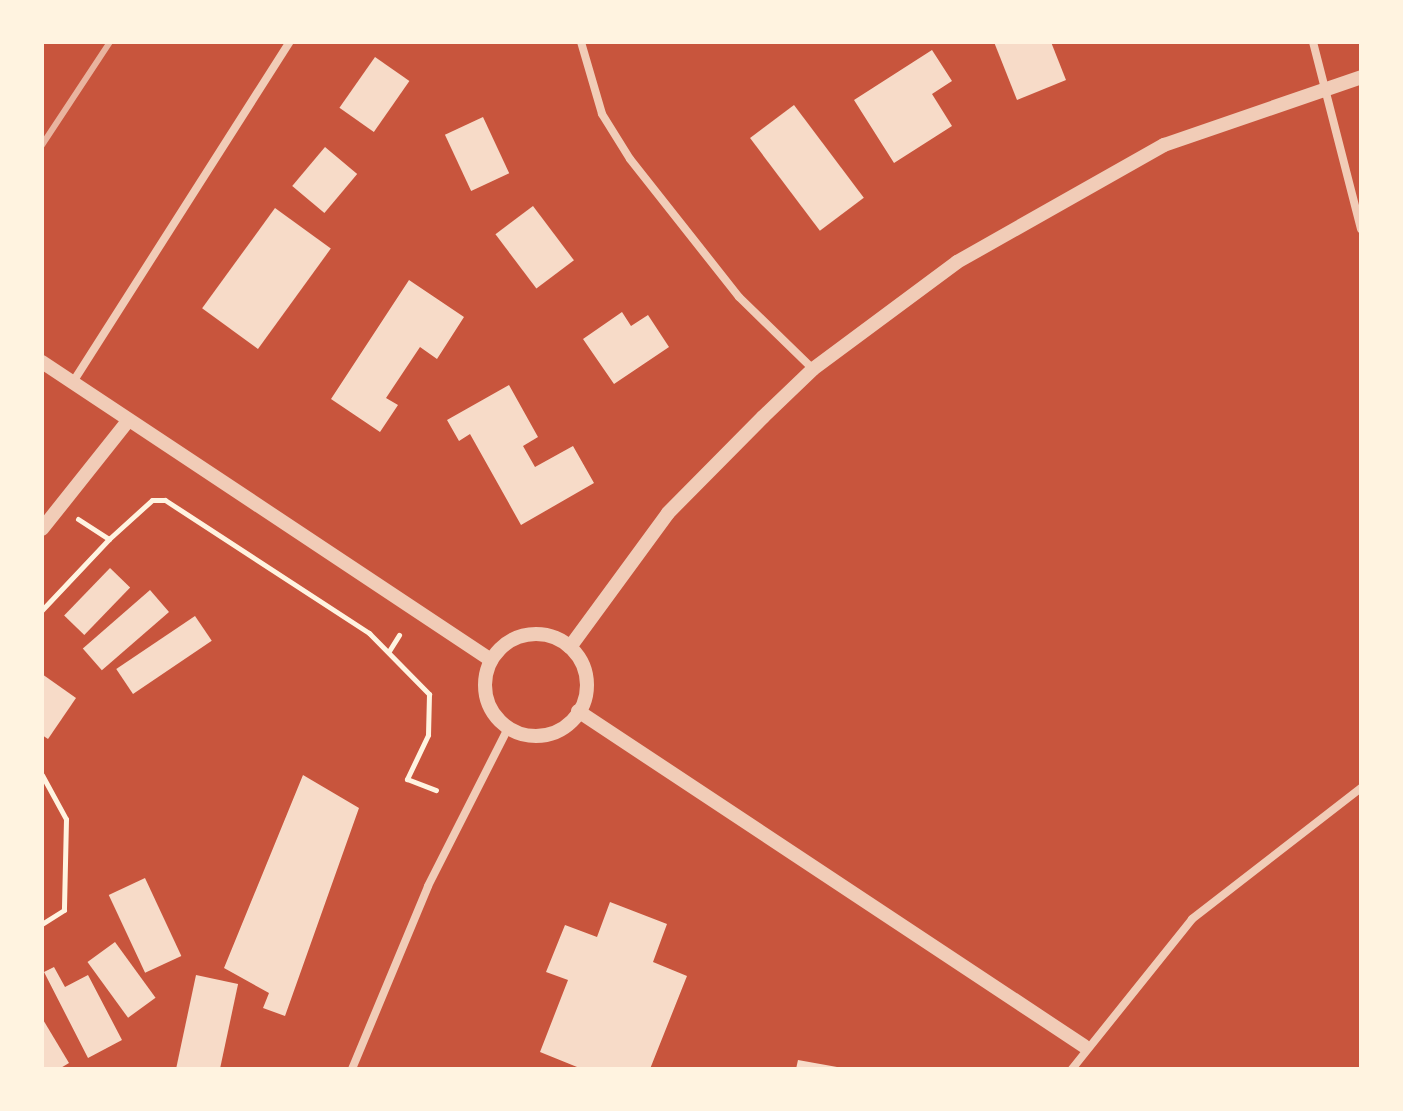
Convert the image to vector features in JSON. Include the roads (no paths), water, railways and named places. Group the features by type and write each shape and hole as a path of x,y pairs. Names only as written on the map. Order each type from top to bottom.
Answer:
{"street":[{"path":"73,382 290,42"},
{"path":"581,42 602,114 630,159 739,297 813,369"},
{"path":"1313,42 1361,229"},
{"path":"570,647 668,513 813,369 957,262 1081,186 1237,115 1361,77"},
{"path":"42,362 491,660"},
{"path":"42,529 128,421"},
{"path":"508,728 485,692 491,660 525,635 570,647"},
{"path":"508,728 554,733 578,711 587,686 570,647"},
{"path":"578,711 1084,1046"},
{"path":"352,1069 422,900 508,728"},
{"path":"1072,1069 1084,1046 1192,919 1361,788"}],"railway":[{"path":"42,145 110,42"}]}
